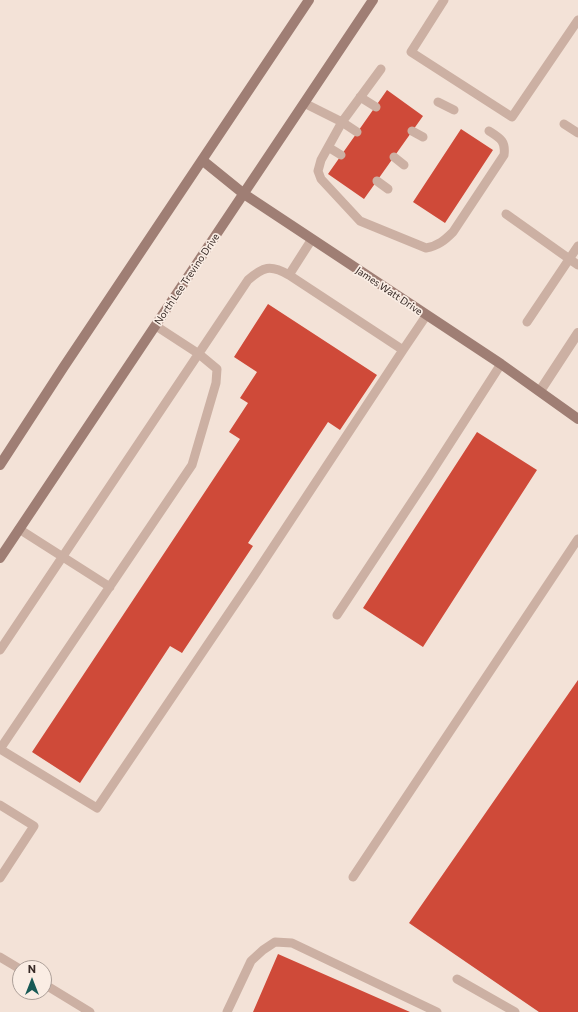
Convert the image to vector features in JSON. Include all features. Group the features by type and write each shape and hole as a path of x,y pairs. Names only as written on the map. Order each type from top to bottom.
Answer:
{"main road":[{"path":"0,465 63,368 309,0"},
{"name":"North Lee Trevino Drive","path":"0,558 373,0"},
{"name":"James Watt Drive","path":"202,160 244,194 426,316 501,364 578,419"}],"street":[{"path":"540,391 578,333"}],"lane":[{"path":"444,0 411,52 512,117 578,20"},
{"path":"381,69 342,122 321,160 318,171 321,179 331,191 360,220 426,248 434,246 444,240 453,232 504,155 504,142 489,131"},
{"path":"360,97 376,107"},
{"path":"438,102 454,110"},
{"path":"304,103 342,122 357,132"},
{"path":"564,124 578,133"},
{"path":"412,131 423,137"},
{"path":"328,147 340,155"},
{"path":"394,157 404,165"},
{"path":"376,181 388,188"},
{"path":"506,214 578,265"},
{"path":"289,275 312,239"},
{"path":"527,322 578,246"},
{"path":"0,650 248,280 258,271 269,268 279,269 403,350"},
{"path":"156,326 199,354 217,369 216,382 192,465 0,749 97,808 250,583 426,316"},
{"path":"337,615 501,364"},
{"path":"20,529 110,587"},
{"path":"353,877 578,539"},
{"path":"0,805 34,826 0,878"},
{"path":"227,1012 251,961 275,942 292,943 437,1012"},
{"path":"0,957 12,964"},
{"path":"457,978 516,1012"},
{"path":"52,989 90,1012"}],"building":[{"path":"387,90 423,116 364,199 328,174"},
{"path":"461,129 493,150 445,223 413,202"},
{"path":"268,304 377,375 340,430 328,422 248,543 253,546 182,653 170,646 80,783 32,752 240,439 229,432 248,403 240,398 257,372 234,357"},
{"path":"477,432 537,470 423,647 363,608"},
{"path":"578,680 578,1012 539,1012 409,923"},
{"path":"278,954 410,1012 253,1012"}]}
